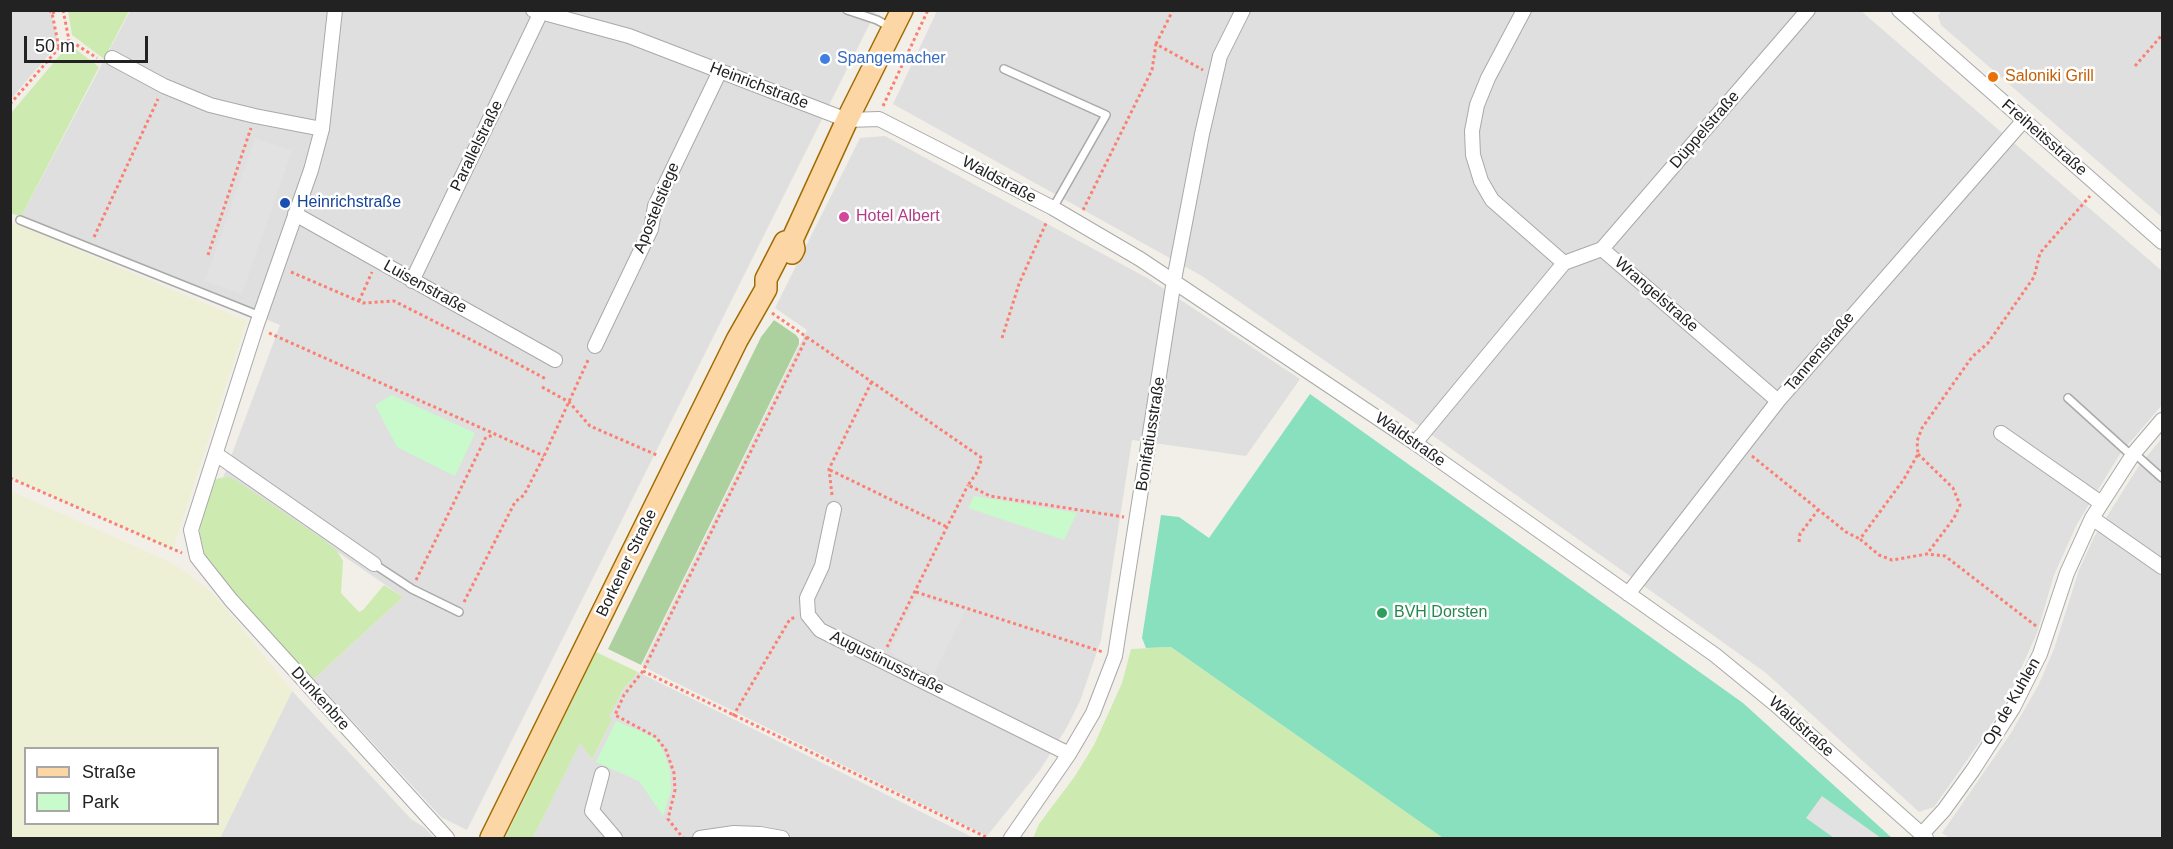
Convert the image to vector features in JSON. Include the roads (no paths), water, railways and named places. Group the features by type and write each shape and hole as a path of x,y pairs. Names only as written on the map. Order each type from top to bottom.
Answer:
{"main road":[{"name":"Borkener Straße","path":"491,838 737,340 762,296 775,285 786,267 794,249 792,240 847,120 897,20"}],"street":[{"path":"334,10 322,129 311,170 216,454 374,564"},
{"name":"Bonifatiusstraße","path":"1012,838 1069,754 1093,713 1115,656 1174,280 1202,134 1220,56 1243,10"},
{"path":"1415,443 1563,263 1492,200 1481,181 1473,155 1472,131 1477,105 1488,78 1524,10"},
{"name":"Düppelstraße","path":"1602,249 1808,10"},
{"name":"Heinrichstraße","path":"539,11 629,36 847,120"},
{"name":"Parallelstraße","path":"412,281 539,11"},
{"name":"Freiheitsstraße","path":"1907,13 2163,242"},
{"path":"112,58 164,86 210,105 255,117 322,129"},
{"name":"Apostelstiege","path":"595,346 651,229 655,206 720,71"},
{"name":"Waldstraße","path":"847,120 879,119 1053,208 1174,280 1415,443 1742,676 1922,837"},
{"name":"Tannenstraße","path":"1628,594 1778,401 2024,120"},
{"name":"Luisenstraße","path":"295,214 555,360"},
{"name":"Wrangelstraße","path":"1563,263 1602,249 1778,401"},
{"name":"Op de Kuhlen","path":"1922,837 1973,770 2013,708 2040,654 2067,573 2092,518 2133,454 2163,420"},
{"path":"2001,433 2101,503"},
{"name":"Dunkenbre","path":"216,454 191,530 197,557 231,600 447,838"},
{"name":"Augustinusstraße","path":"834,509 822,566 807,598 808,615 820,630 1069,754"},
{"path":"2092,518 2163,567"},
{"path":"602,774 592,811 615,838"},
{"path":"700,838 734,833 782,838"}],"lane":[{"path":"848,10 877,20 897,20"},
{"path":"1004,69 1106,115 1053,208"},
{"path":"20,219 90,247 259,322"},
{"path":"2068,399 2163,478"},
{"path":"374,564 412,589 459,612"}],"place":[{"name":"Spangemacher","path":"825,59"},
{"name":"Saloniki Grill","path":"1993,77"},
{"name":"Heinrichstraße","path":"285,203"},
{"name":"Hotel Albert","path":"844,217"},
{"name":"BVH Dorsten","path":"1382,613"}]}
